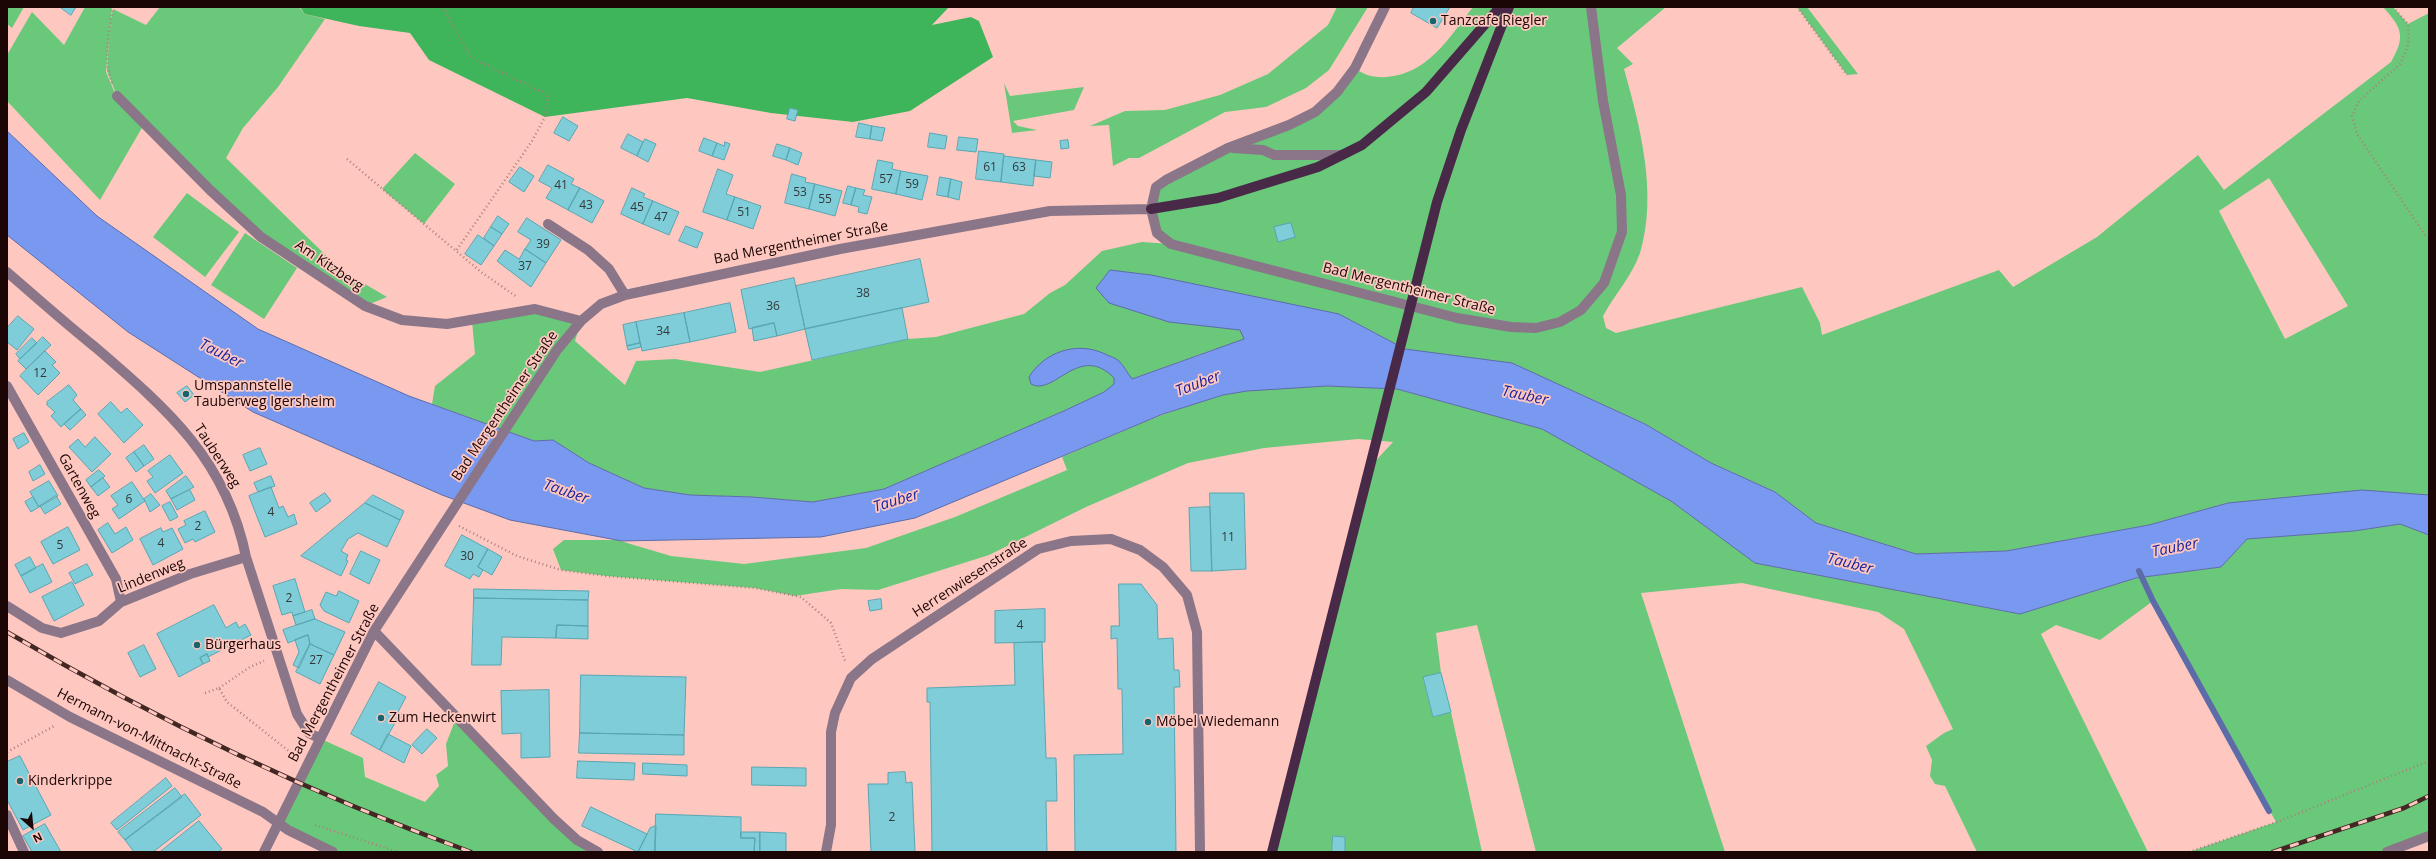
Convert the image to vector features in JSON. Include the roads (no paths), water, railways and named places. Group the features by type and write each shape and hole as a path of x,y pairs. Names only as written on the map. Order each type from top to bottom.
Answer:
{"main road":[{"path":"1151,209 1218,198 1318,167 1362,145 1426,92 1500,7"},
{"path":"1272,852 1437,202 1461,130 1509,7"}],"street":[{"name":"Bad Mergentheimer Straße","path":"1385,7 1355,68 1337,92 1315,112 1289,125 1228,148 1166,180 1156,187 1151,209 1157,233 1171,244 1457,318 1511,327 1536,328 1560,322 1581,310 1604,283 1622,232 1621,195 1603,101 1591,7"},
{"name":"Am Kitzberg","path":"117,96 210,190 261,237 365,306 402,320 447,324 535,309 581,321"},
{"path":"1228,148 1262,150 1274,155 1342,155"},
{"name":"Bad Mergentheimer Straße","path":"264,852 319,738 374,631 532,391 557,350 581,321 601,304 625,295 840,249 1050,211 1151,209"},
{"path":"548,224 588,250 609,269 625,295"},
{"name":"Tauberweg","path":"7,272 176,419 204,455 226,493 241,533 246,557 297,714 309,732 319,738"},
{"name":"Gartenweg","path":"7,386 116,579 121,602"},
{"name":"Herrenwiesenstraße","path":"826,852 831,825 831,732 835,713 851,678 872,659 1038,549 1071,540 1111,539 1140,550 1163,567 1187,595 1196,632 1200,852"},
{"name":"Lindenweg","path":"7,606 42,628 61,633 99,621 121,602 190,574 246,557"},
{"path":"374,631 554,820 577,840 598,852"},
{"name":"Hermann-von-Mittnacht-Straße","path":"7,680 70,717 263,812 288,830 333,852"},
{"path":"7,816 24,852"},
{"path":"2387,852 2429,836"}],"water":[{"name":"Tauber","path":"7,131 97,216 258,329 409,396 534,441 553,440 589,463 644,488 690,495 752,497 813,502 884,489 1066,410 1104,392 1114,384 1114,378 1101,368 1090,366 1078,368 1068,372 1049,383 1040,386 1031,384 1029,377 1036,368 1053,355 1073,349 1084,348 1095,350 1118,360 1132,379 1244,339 1240,330 1169,322 1109,303 1096,288 1110,270 1151,275 1339,314 1405,349 1512,363 1645,424 1711,463 1775,492 1816,523 1916,554 2006,551 2149,525 2228,503 2362,490 2429,495 2429,535 2400,524 2354,531 2247,539 2221,567 2136,578 2020,614 1755,563 1671,501 1542,429 1397,389 1327,386 1247,391 1223,395 1163,414 915,518 821,537 622,541 510,520 442,495 253,412 128,332 7,235"}],"waterway":[{"path":"2139,571 2153,601 2269,811"}],"railway":[{"path":"7,632 119,695 234,753 351,805 471,852"},
{"path":"2273,852 2404,808 2429,796"}],"place":[{"name":"Tanzcafe Riegler","path":"1433,21"},
{"name":"Umspannstelle Tauberweg Igersheim","path":"186,394"},
{"name":"Bürgerhaus","path":"197,645"},
{"name":"Zum Heckenwirt","path":"381,718"},
{"name":"Möbel Wiedemann","path":"1148,722"},
{"name":"Kinderkrippe","path":"20,781"}]}
